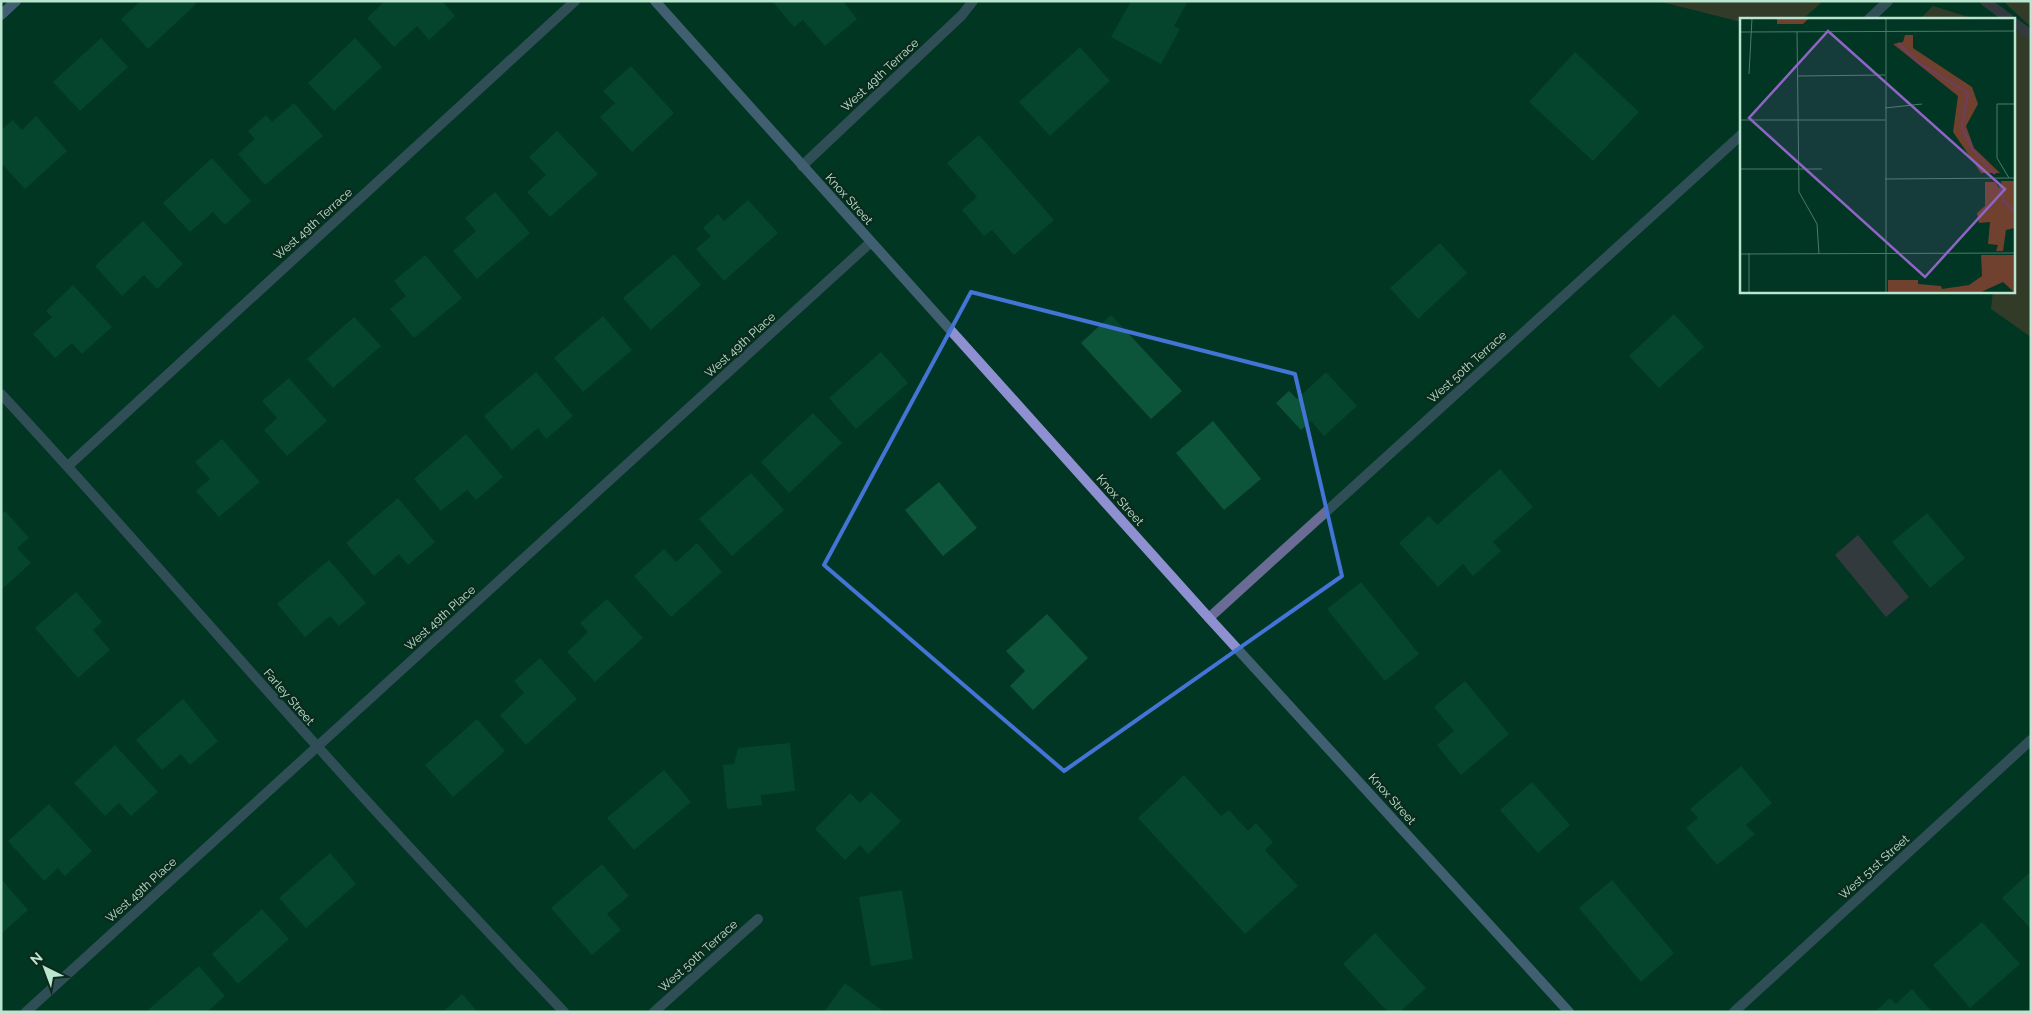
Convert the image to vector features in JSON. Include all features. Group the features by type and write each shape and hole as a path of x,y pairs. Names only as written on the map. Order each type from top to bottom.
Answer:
{"street":[{"path":"1,15 16,1"},
{"name":"West 49th Terrace","path":"68,466 575,1"},
{"name":"Knox Street","path":"655,1 1209,618 1569,1012"},
{"name":"West 49th Terrace","path":"802,166 962,15 973,1"},
{"path":"1869,18 1888,1"},
{"name":"West 50th Terrace","path":"1209,618 1740,136"},
{"name":"West 49th Place","path":"26,1012 871,242"},
{"name":"Farley Street","path":"1,394 68,466 317,747 428,869 564,1012"},
{"name":"West 51st Street","path":"1734,1012 2031,740"},
{"name":"West 50th Terrace","path":"654,1012 758,919"}],"highlighted area":[{"path":"971,292 1295,374 1342,576 1064,771 824,565"}],"shaded area":[{"path":"1658,1 1823,1 1804,18 1740,18 1740,22"},
{"path":"2003,1 2031,1 2031,27"},
{"path":"1933,6 1972,18 1921,18"},
{"path":"2014,30 2031,36 2031,337 1991,309 1993,292 2014,292"},
{"path":"1858,535 1909,597 1886,617 1835,555"}],"building":[{"path":"141,1 194,1 196,4 148,49 121,19"},
{"path":"385,1 442,1 455,16 429,40 417,26 394,47 367,18"},
{"path":"772,1 843,1 857,19 825,46 803,20 794,27"},
{"path":"1131,1 1188,1 1174,26 1180,29 1161,64 1111,37"},
{"path":"101,38 128,67 80,111 53,82"},
{"path":"355,38 382,67 334,111 308,83"},
{"path":"1080,47 1110,81 1050,136 1019,102"},
{"path":"1575,52 1639,112 1593,161 1529,102"},
{"path":"631,66 674,113 632,152 600,117 615,103 603,91"},
{"path":"294,103 323,136 265,185 238,154 255,139 248,131 266,115 272,122"},
{"path":"36,116 67,151 25,189 1,163 1,130 13,120 22,130"},
{"path":"557,131 598,174 550,217 527,192 546,175 529,157"},
{"path":"979,135 1054,220 1014,255 992,230 984,236 962,210 977,197 947,163"},
{"path":"212,158 251,201 225,225 213,212 190,232 163,203"},
{"path":"495,192 530,233 477,279 453,251 476,231 465,218"},
{"path":"748,200 778,233 724,281 696,249 711,236 703,228 718,214 724,221"},
{"path":"143,221 183,264 157,289 144,275 122,296 95,266"},
{"path":"1440,243 1467,273 1418,319 1390,288"},
{"path":"674,254 701,285 651,330 623,298"},
{"path":"425,255 462,298 414,338 390,309 406,296 394,281"},
{"path":"73,285 112,327 82,354 72,343 55,358 33,334 52,317 46,311"},
{"path":"1674,314 1704,347 1659,388 1629,356"},
{"path":"1111,315 1182,391 1151,419 1081,343"},
{"path":"603,316 632,350 583,392 554,358"},
{"path":"354,317 381,346 333,388 307,359"},
{"path":"881,352 908,383 856,429 829,398"},
{"path":"536,372 573,416 546,439 538,428 512,450 484,416"},
{"path":"1326,372 1357,406 1324,436 1311,421 1301,430 1276,403 1289,391 1297,399"},
{"path":"289,378 327,421 287,456 264,430 277,418 262,401"},
{"path":"813,413 842,443 789,493 761,462"},
{"path":"1213,421 1261,479 1224,510 1176,453"},
{"path":"466,434 503,477 476,500 467,490 441,511 414,479"},
{"path":"222,439 260,482 219,517 196,491 210,479 195,462"},
{"path":"1500,469 1533,507 1493,542 1501,551 1473,576 1463,564 1438,587 1399,543 1429,516 1437,525"},
{"path":"751,473 784,510 732,556 699,519"},
{"path":"939,482 977,528 943,556 905,510"},
{"path":"398,498 435,542 408,565 399,554 374,576 346,543"},
{"path":"5,511 29,538 17,548 31,563 1,590 1,515"},
{"path":"1927,513 1965,558 1930,588 1892,542"},
{"path":"697,543 722,572 671,617 634,576 664,549 676,562"},
{"path":"329,560 366,603 339,626 330,616 305,637 277,604"},
{"path":"1361,582 1419,654 1385,681 1327,609"},
{"path":"76,592 102,622 93,630 110,650 78,678 35,628"},
{"path":"607,599 643,638 595,682 567,652 588,632 580,623"},
{"path":"1047,614 1088,658 1033,710 1010,686 1025,671 1006,651"},
{"path":"540,658 577,699 526,745 500,715 524,693 514,681"},
{"path":"1465,681 1509,734 1461,775 1437,745 1454,731 1434,707"},
{"path":"183,699 218,741 190,765 181,754 162,770 136,740"},
{"path":"477,719 505,751 453,797 425,765"},
{"path":"790,743 795,791 761,795 762,805 727,809 723,765 734,764 738,748"},
{"path":"115,745 158,792 131,816 119,803 105,816 74,783"},
{"path":"1741,766 1772,803 1746,825 1755,834 1717,865 1686,828 1698,818 1690,809"},
{"path":"664,770 691,802 634,850 607,818"},
{"path":"1184,775 1221,816 1229,810 1248,831 1256,823 1273,842 1265,850 1298,886 1245,934 1138,818"},
{"path":"1532,782 1570,825 1538,853 1500,810"},
{"path":"871,792 901,821 868,854 860,845 845,860 815,829 850,793 860,803"},
{"path":"49,804 92,851 65,876 58,868 44,881 8,841"},
{"path":"330,853 356,884 306,928 279,898"},
{"path":"602,864 629,896 607,914 621,930 592,955 551,908"},
{"path":"2029,873 2031,875 2031,929 2002,898"},
{"path":"1,879 28,910 1,934"},
{"path":"1612,880 1674,953 1641,982 1579,908"},
{"path":"902,890 913,959 871,966 859,897"},
{"path":"262,909 289,939 238,984 212,954"},
{"path":"1982,922 2020,964 1970,1008 1933,965"},
{"path":"1375,933 1426,988 1400,1012 1388,1012 1343,964"},
{"path":"199,966 225,996 207,1012 150,1012 148,1010"},
{"path":"845,983 884,1012 824,1012"},
{"path":"1912,989 1932,1012 1875,1012 1890,998 1896,1004"},
{"path":"462,994 478,1012 443,1012"}],"waterway":[{"path":"1985,1 2008,18"},
{"path":"2014,23 2031,35"}]}
